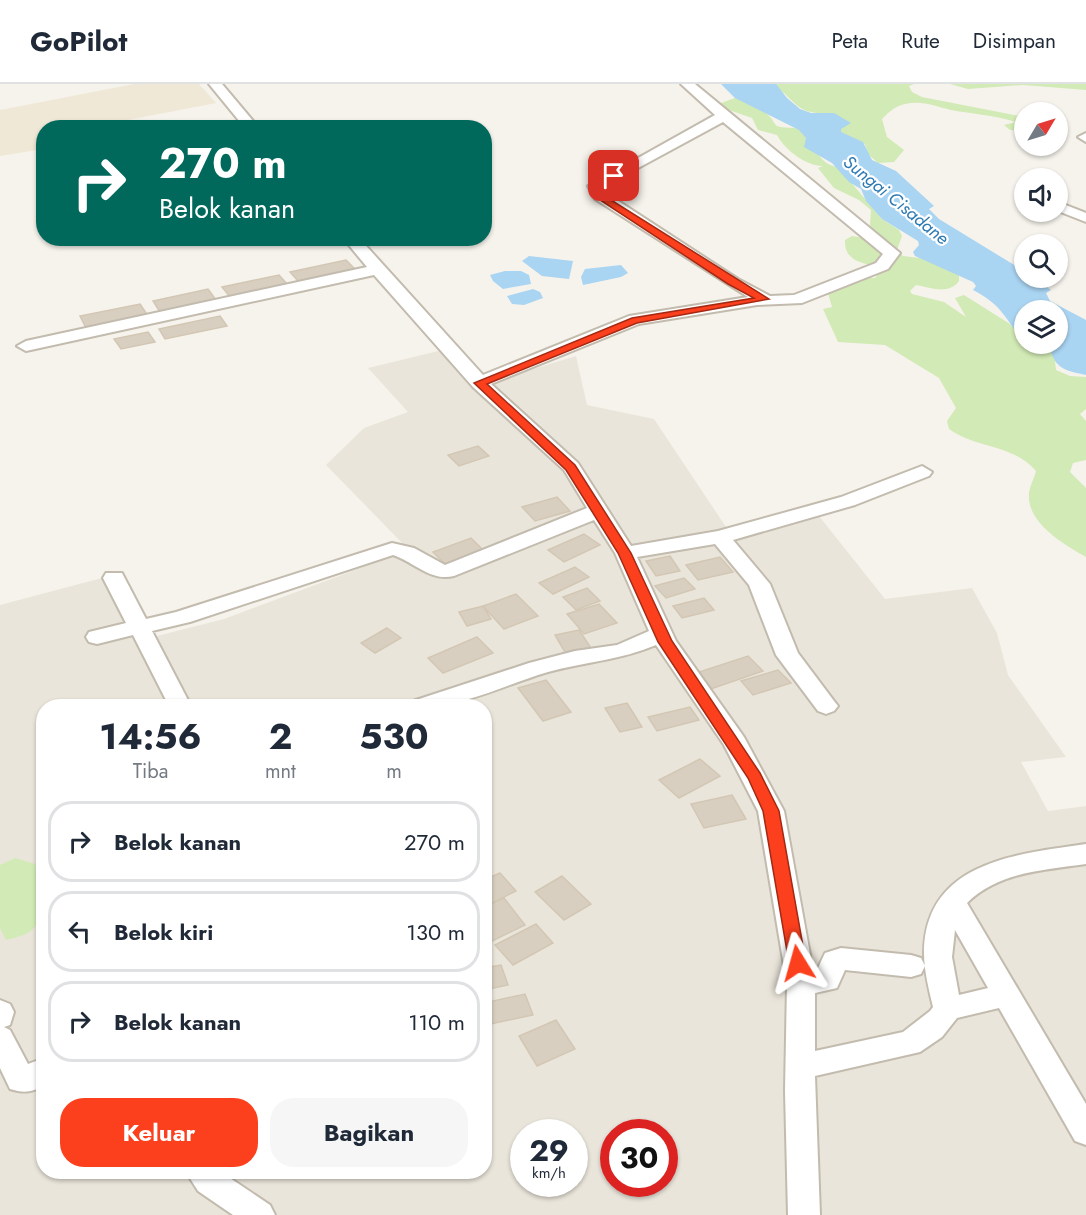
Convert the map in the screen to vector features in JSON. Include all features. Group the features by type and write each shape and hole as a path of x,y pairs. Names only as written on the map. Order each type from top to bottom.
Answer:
{"street":[{"path":"215,84 247,120"},
{"path":"479,383 635,320 760,301 796,300 882,266 892,253 687,84"},
{"path":"724,116 595,186 600,196 732,282 764,297 760,301"},
{"path":"1068,210 1086,218"},
{"path":"357,246 479,383 571,467 625,553 661,634 735,744 771,811 801,984 800,1066 804,1215"},
{"path":"26,346 378,269"},
{"path":"625,553 720,537 848,501 922,472"},
{"path":"97,637 139,625 182,617 392,549 400,550 438,572 447,572 600,510"},
{"path":"720,537 759,584 787,655 826,706"},
{"path":"114,578 176,699"},
{"path":"442,699 537,668 622,651 661,634"},
{"path":"800,1066 910,1043 938,1026 948,1009 938,954 939,935 952,902 974,880 996,870 1086,854"},
{"path":"952,902 1086,1132"},
{"path":"801,984 826,980 835,961 841,958 911,966"},
{"path":"948,1009 1006,995"},
{"path":"0,1012 0,1017"},
{"path":"0,1038 21,1080 27,1080 36,1075"},
{"path":"208,1179 259,1215"}],"shaded area":[{"path":"134,84 199,84 216,103 128,120 36,120 36,150 0,156 0,110"},
{"path":"455,347 487,383 576,356 587,405 654,419 732,536 819,516 885,599 972,588 997,633 1008,675 1066,757 1021,762 1048,811 1086,806 1086,1215 0,1215 0,605 117,574 145,639 224,619 409,550 326,465 364,428 408,412 368,368"}],"green space":[{"path":"771,84 914,84 909,86 912,92 922,97 1014,115 1014,122 923,103 905,104 895,108 882,119 887,137 904,150 894,162 878,163 868,154 865,144 836,133 826,113 815,113 801,108"},
{"path":"950,84 1086,84 1086,90 1023,85 968,89"},
{"path":"735,98 746,100 759,107 777,126 800,130 825,162 838,167 882,219 899,230 902,236 897,250 903,256 928,259 959,275 959,281 950,288 939,289 916,285 910,291 912,294 944,302 966,317 955,298 964,295 1014,328 1014,354 1056,354 1058,355 1055,362 1056,370 1070,376 1086,377 1086,409 1080,414 1086,421 1086,460 1073,463 1070,472 1086,488 1086,557 1048,532 1034,514 1029,493 1036,471 1027,462 1006,451 971,440 949,429 947,421 956,408 939,378 885,345 838,342 823,309 832,307 827,290 847,278 875,278 879,273 878,267 851,257 845,247 845,240 852,236 876,240 870,225 871,210 859,200 834,188 818,168 823,166 803,160 791,151 777,135 758,130 752,118 729,110 721,103"},
{"path":"1014,122 1014,130 1010,130 1004,125"},
{"path":"15,858 35,864 36,867 36,925 21,936 6,940 0,928 0,865"}],"water":[{"name":"Sungai Cisadane","path":"721,84 776,84 800,109 811,113 834,113 851,123 841,129 841,132 863,142 872,160 896,171 934,206 929,209 939,219 1014,265 1014,288 1048,288 1051,290 1046,293 1050,300 1014,300 1014,329 996,306 973,290 976,286 973,282 915,256 913,252 919,245 918,241 882,219 866,201 861,189 849,182 832,163 804,147 806,138 799,130 735,98"},
{"path":"529,256 573,261 569,279 542,276 522,261"},
{"path":"621,265 628,273 621,277 583,285 581,277 585,269"},
{"path":"505,271 521,271 529,275 531,284 503,289 493,281 490,275"},
{"path":"533,289 540,292 543,298 524,305 512,304 507,296"},
{"path":"1068,310 1086,320 1086,375 1064,369 1052,354 1068,354"}],"building":[{"path":"346,260 355,269 298,281 290,272"},
{"path":"279,275 288,285 230,297 222,287"},
{"path":"208,289 216,300 160,312 153,301"},
{"path":"140,304 148,316 86,328 80,316"},
{"path":"220,316 227,326 165,339 159,329"},
{"path":"148,332 155,342 121,349 114,339"},
{"path":"478,446 489,456 459,466 448,455"},
{"path":"557,497 570,511 535,521 522,507"},
{"path":"584,534 600,545 564,562 548,550"},
{"path":"471,538 483,550 445,564 433,552"},
{"path":"670,556 680,571 656,576 646,561"},
{"path":"720,557 733,572 698,580 686,565"},
{"path":"575,567 589,577 553,594 539,583"},
{"path":"684,578 695,589 666,598 655,586"},
{"path":"587,588 600,601 576,610 563,597"},
{"path":"516,594 538,616 504,629 483,606"},
{"path":"704,598 714,610 682,618 673,606"},
{"path":"599,604 617,623 584,634 567,614"},
{"path":"483,606 491,619 467,626 459,612"},
{"path":"387,628 401,638 375,653 361,643"},
{"path":"579,630 591,648 566,654 555,635"},
{"path":"477,637 493,653 443,673 428,658"},
{"path":"748,656 763,671 711,689 696,673"},
{"path":"778,670 791,683 753,695 741,681"},
{"path":"546,680 571,712 543,721 518,688"},
{"path":"627,703 642,727 620,732 605,708"},
{"path":"690,707 699,720 657,731 648,717"},
{"path":"700,759 720,776 679,798 659,780"},
{"path":"732,795 746,819 704,828 691,804"},
{"path":"500,873 516,891 492,903 492,876"},
{"path":"562,876 591,904 564,920 535,892"},
{"path":"504,898 525,925 492,941 492,903"},
{"path":"536,924 553,943 513,965 495,945"},
{"path":"501,965 508,985 492,988 492,967"},
{"path":"525,994 533,1015 492,1024 492,1001"},
{"path":"556,1020 575,1049 537,1066 519,1036"}],"route":[{"path":"614,176 595,186 600,196 732,282 765,298 760,301 635,320 479,383 571,467 625,553 665,642 735,744 754,777 771,811 798,963"}]}
